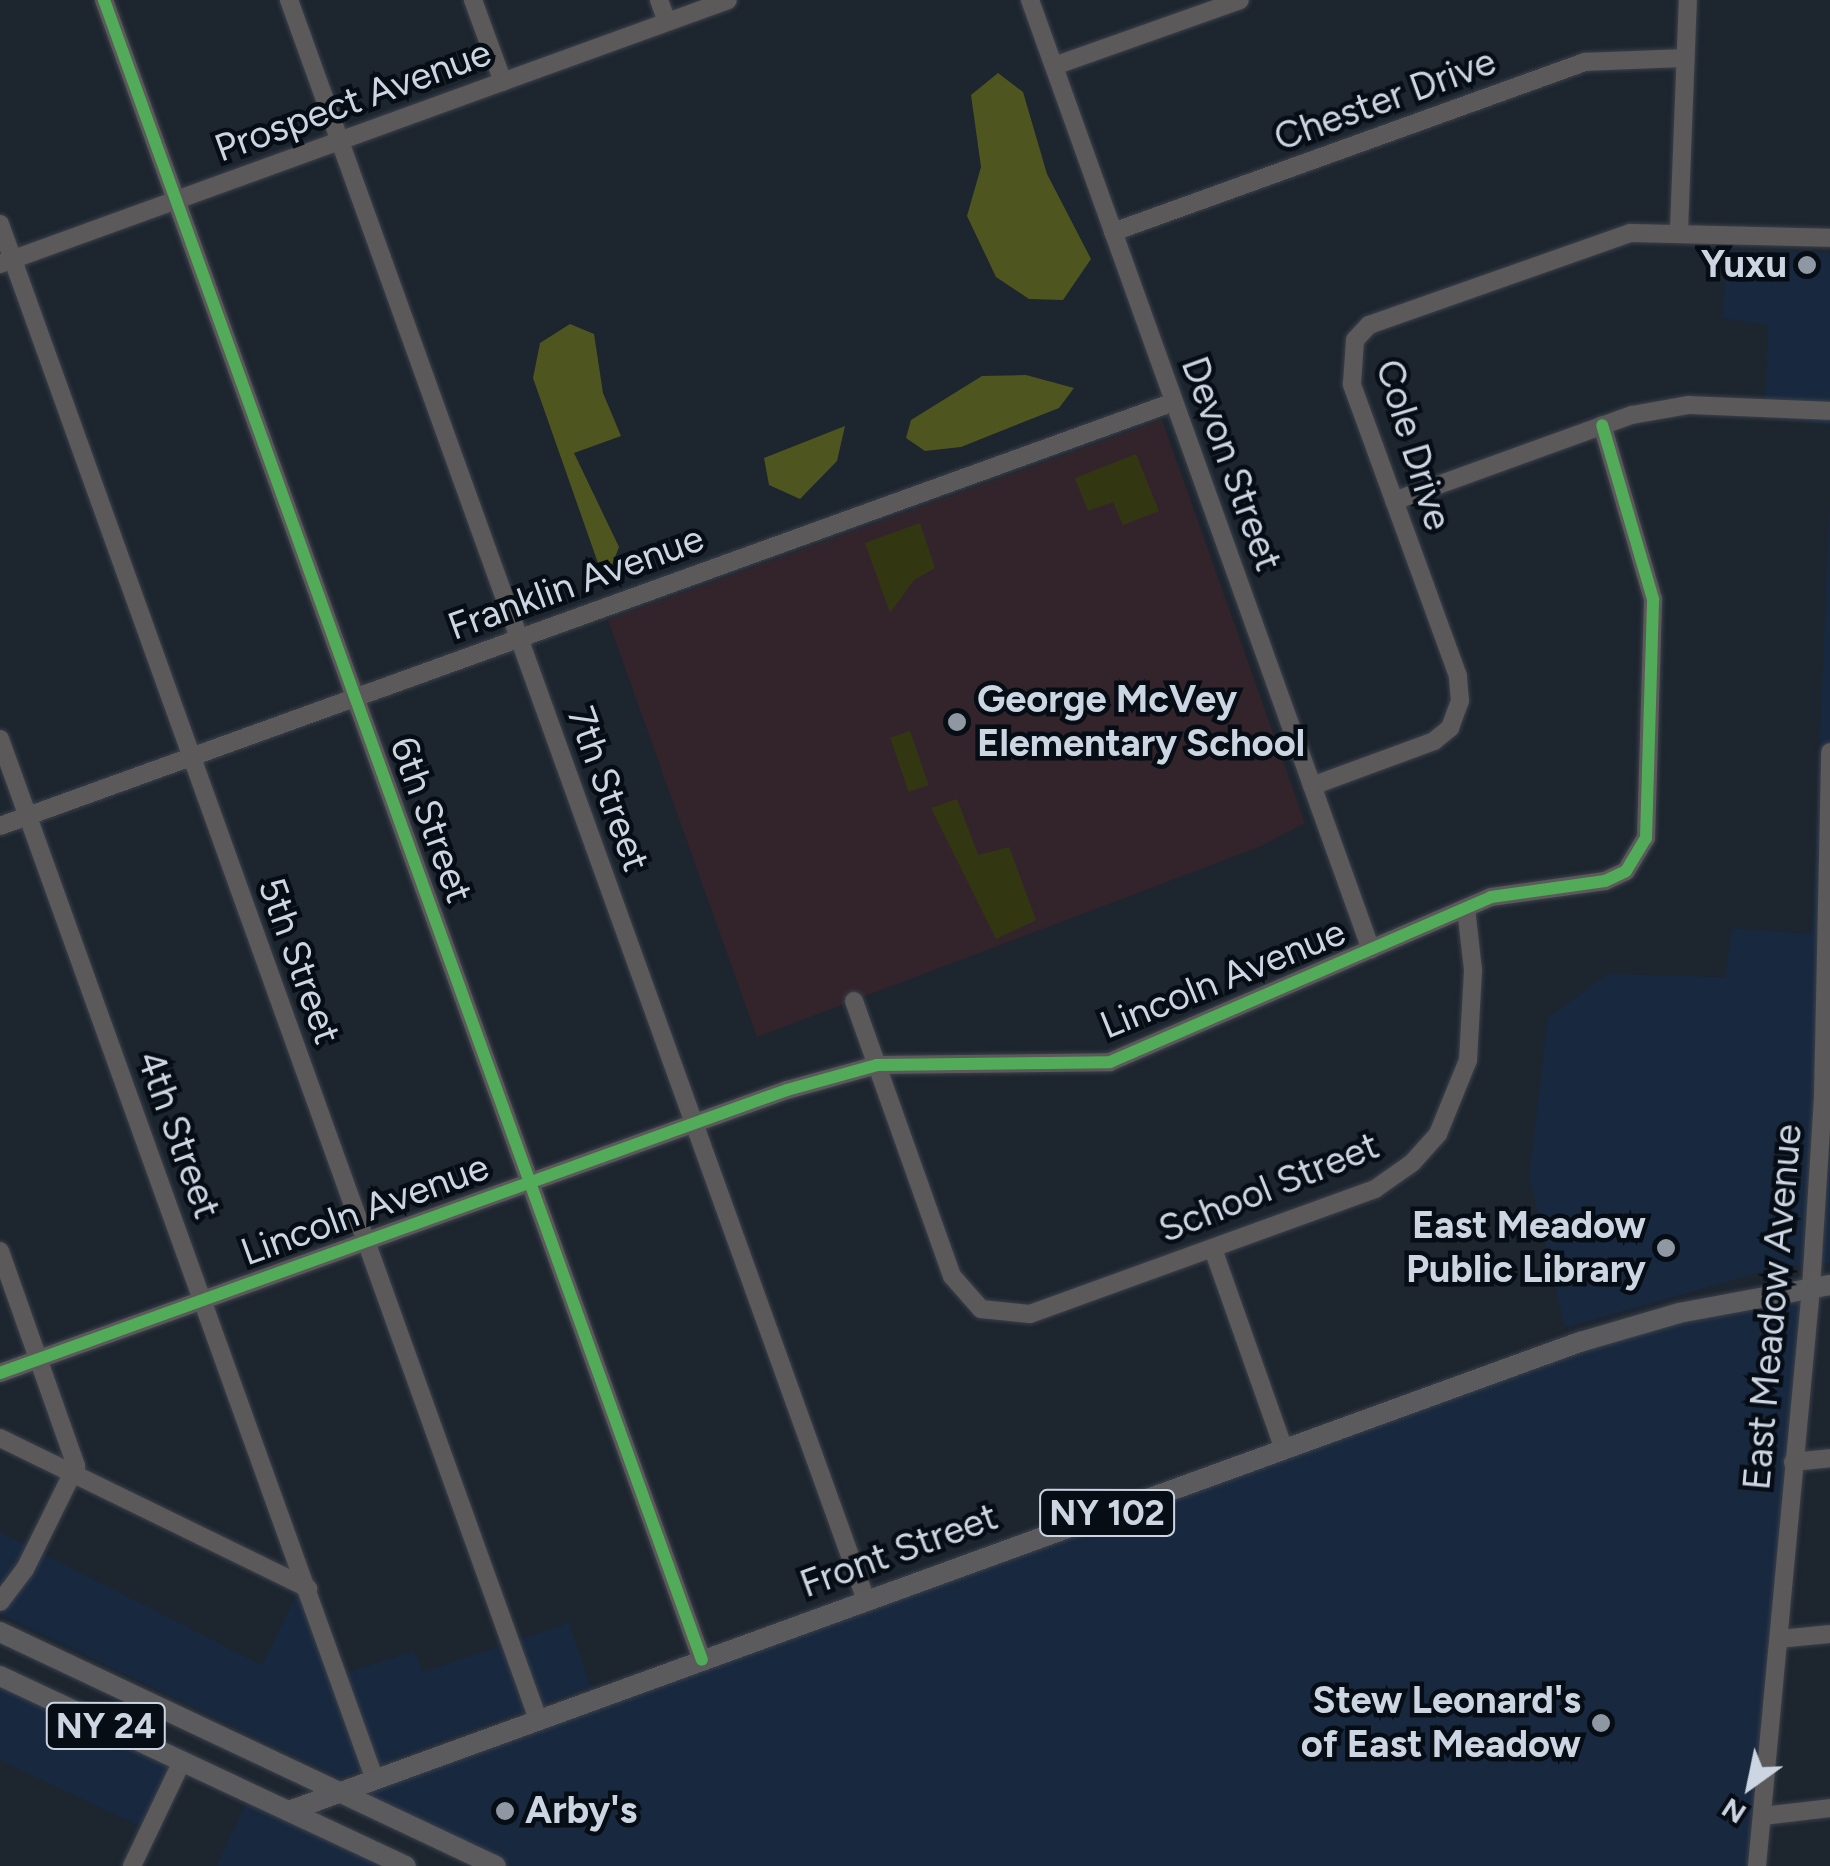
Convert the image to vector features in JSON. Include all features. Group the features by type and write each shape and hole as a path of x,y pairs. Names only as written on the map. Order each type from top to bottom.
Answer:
{"main road":[{"name":"Front Street","path":"289,1811 1580,1342 1678,1314 1820,1287"},
{"name":"NY 24","path":"0,1632 496,1866"},
{"name":"NY 24","path":"0,1676 406,1866"}],"street":[{"name":"6th Street","path":"104,0 702,1660"},
{"name":"7th Street","path":"289,0 866,1600"},
{"path":"473,0 502,82"},
{"path":"659,0 667,22"},
{"name":"Prospect Avenue","path":"6,262 728,0"},
{"name":"Devon Street","path":"1030,0 1372,950"},
{"path":"1054,66 1240,0"},
{"path":"1679,230 1688,0"},
{"name":"Chester Drive","path":"1113,232 1585,62 1685,58"},
{"name":"5th Street","path":"0,224 6,262 191,757 538,1720"},
{"name":"Cole Drive","path":"1312,786 1434,740 1459,710 1458,676 1350,371 1354,340 1370,325 1598,242 1648,229 1830,238"},
{"name":"Franklin Avenue","path":"0,826 1174,402"},
{"path":"1394,501 1602,425 1689,405 1830,411"},
{"name":"Lincoln Avenue","path":"0,1373 694,1123 877,1065 1110,1062 1466,909 1531,887 1605,881 1626,871 1646,838 1653,599 1602,425"},
{"name":"4th Street","path":"0,740 375,1780"},
{"name":"East Meadow Avenue","path":"1757,1866 1793,1462 1820,1287 1830,752"},
{"name":"School Street","path":"877,1065 952,1276 981,1309 1007,1316 1061,1304 1375,1189 1438,1134 1468,1060 1472,970 1466,909"},
{"path":"854,1002 877,1065"},
{"path":"1213,1249 1284,1449"},
{"path":"0,1252 76,1466 25,1569 0,1602"},
{"path":"0,1438 308,1588"},
{"path":"1793,1462 1830,1458"},
{"path":"1779,1639 1830,1634"},
{"path":"132,1866 182,1761"},
{"path":"1763,1816 1830,1808"}],"shaded area":[{"path":"1728,250 1830,253 1830,425 1765,418 1768,325 1722,318"},
{"name":"George McVey Elementary School","path":"1162,420 1305,823 1259,847 757,1037 608,620"},
{"path":"1830,490 1830,1263 1775,1268 1565,1328 1529,1176 1548,1018 1607,974 1725,977 1732,928 1812,934"},
{"path":"1811,1288 1757,1866 496,1866 340,1792 1580,1342"},
{"path":"0,1532 262,1665 299,1590 333,1677 414,1651 423,1672 569,1623 591,1687 340,1778 0,1614"},
{"path":"0,1681 177,1761 145,1829 0,1760"},
{"path":"250,1795 400,1866 216,1866"}],"green space":[{"path":"998,73 1023,92 1047,174 1091,259 1063,300 1029,299 996,277 967,216 981,167 971,95"},
{"path":"570,324 594,334 603,393 621,436 574,453 619,547 605,583 533,378 540,343"},
{"path":"1026,375 1074,388 1059,408 961,447 925,451 906,438 911,420 982,376"},
{"path":"845,426 837,461 800,499 769,485 764,458"},
{"path":"1136,454 1159,511 1123,525 1113,502 1088,511 1075,478"},
{"path":"920,523 935,568 914,580 890,613 865,543"},
{"path":"910,731 929,785 909,792 890,738"},
{"path":"957,799 978,855 1009,847 1036,920 996,939 931,808"}],"cycle path":[{"path":"104,0 702,1660"},
{"path":"0,1373 787,1090 877,1065 1110,1062 1491,897 1605,881 1626,871 1646,838 1653,599 1602,425"}],"place":[{"name":"Yuxu","path":"1807,265"},
{"name":"George McVey Elementary School","path":"957,722"},
{"name":"East Meadow Public Library","path":"1666,1248"},
{"name":"Stew Leonard's of East Meadow","path":"1601,1723"},
{"name":"Arby's","path":"505,1811"}]}
